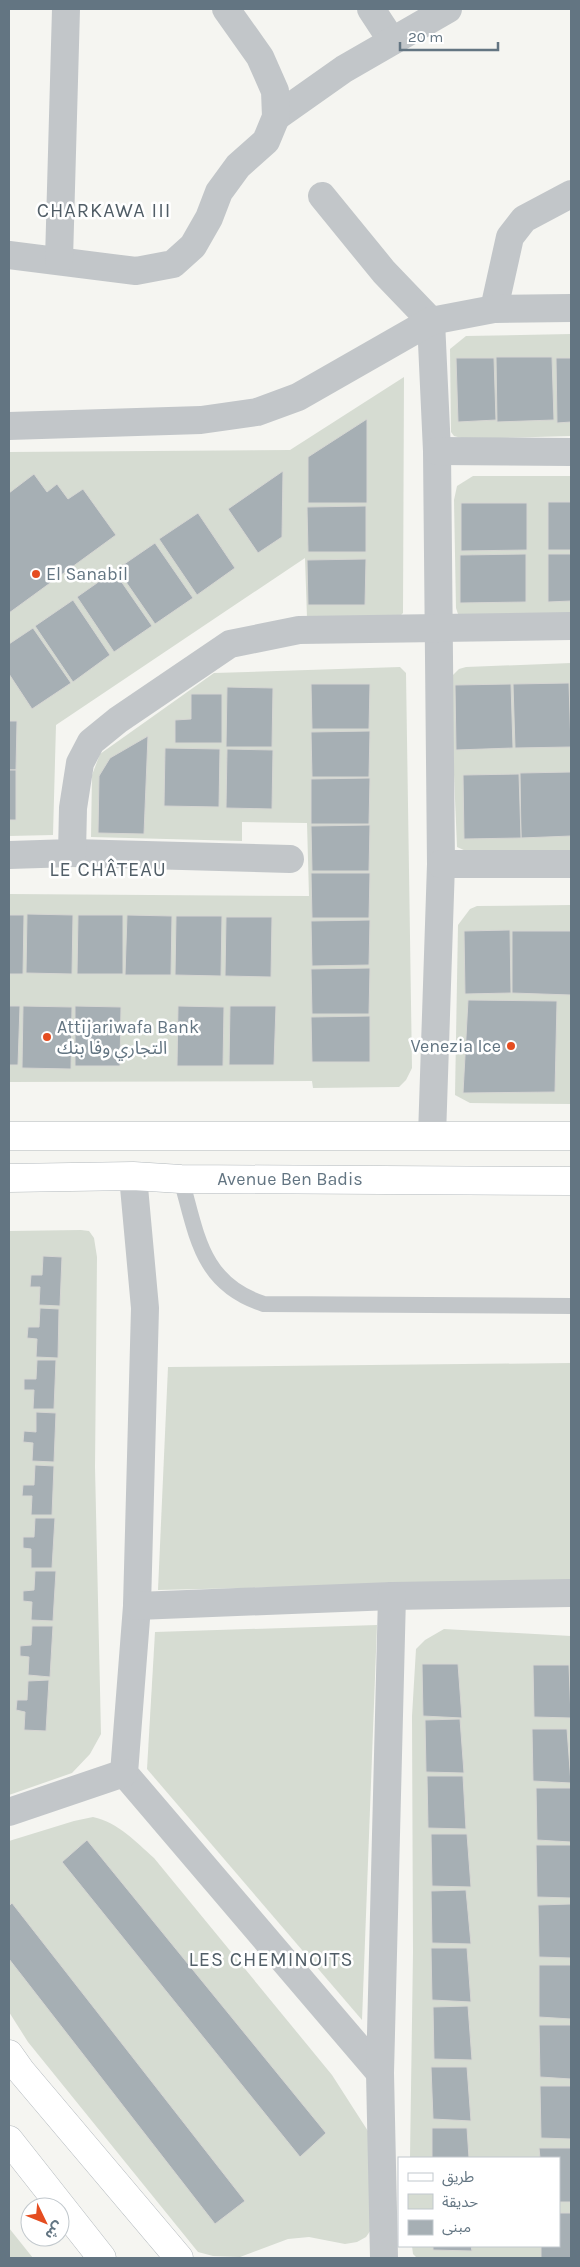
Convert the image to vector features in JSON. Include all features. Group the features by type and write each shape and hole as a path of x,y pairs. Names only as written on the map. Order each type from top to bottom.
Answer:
{"main road":[{"path":"9,1136 571,1136"},
{"name":"Avenue Ben Badis","path":"9,1178 132,1176 180,1179 571,1181"},
{"path":"9,2054 20,2071 179,2258"},
{"path":"9,2140 102,2258"}],"street":[{"path":"59,260 66,9"},
{"path":"9,255 136,270 173,264 193,246 209,218 219,192 238,166 266,141 276,117 275,91 260,57 226,9"},
{"path":"371,9 392,41"},
{"path":"276,117 344,69 448,9"},
{"path":"494,308 510,237 524,219 571,194"},
{"path":"322,196 384,272 431,321 437,450 441,864 432,1136"},
{"path":"9,426 201,420 257,412 298,397 431,321 494,308 571,308"},
{"path":"437,450 571,452"},
{"path":"72,853 73,808 80,763 91,742 118,720 230,644 299,630 571,626"},
{"path":"9,855 72,853 290,859"},
{"path":"441,864 571,864"},
{"path":"132,1176 146,1308 137,1606 124,1773 380,2073"},
{"path":"137,1606 392,1596 571,1593"},
{"path":"384,2258 380,2073 392,1596"},
{"path":"9,1812 124,1773"}],"lane":[{"path":"180,1179 202,1253 223,1283 244,1298 264,1304 571,1306"}],"green space":[{"path":"571,334 571,436 465,439 454,436 451,432 450,349 466,336"},
{"path":"404,377 403,613 399,617 307,618 305,558 56,725 53,835 9,836 9,452 290,450"},
{"path":"473,476 571,476 571,617 467,619 458,614 456,608 454,500 457,486"},
{"path":"571,663 571,851 466,851 457,847 450,678 459,669 466,667"},
{"path":"400,667 406,673 412,1068 406,1080 399,1087 313,1088 312,1081 9,1082 9,894 309,896 307,823 242,822 242,841 91,837 92,775 100,754 214,673"},
{"path":"571,905 571,1104 470,1103 455,1095 458,925 470,909 477,906"},
{"path":"9,1231 89,1231 94,1238 97,1257 95,1467 101,1734 90,1754 72,1773 9,1795"},
{"path":"571,1363 571,1580 158,1590 168,1367"},
{"path":"377,1625 362,2020 147,1769 155,1632"},
{"path":"444,1629 571,1636 571,2258 417,2258 413,2254 412,2247 560,2247 560,2157 410,2157 413,1952 412,1716 416,1649 425,1640"},
{"path":"93,1817 119,1828 154,1858 332,2075 375,2142 375,2224 366,2237 357,2242 345,2244 309,2237 288,2239 240,2257 213,2256 198,2252 28,2042 9,2012 9,1841"},
{"path":"9,2228 20,2242 20,2247 24,2247 33,2258 9,2258"}],"building":[{"path":"496,357 552,357 554,420 497,422"},
{"path":"456,358 494,358 496,420 458,422"},
{"path":"556,358 571,358 571,422 557,423"},
{"path":"367,419 367,503 308,503 308,457"},
{"path":"283,471 282,537 258,553 228,509"},
{"name":"El Sanabil","path":"34,474 47,492 57,484 68,499 83,489 116,535 9,613 9,493"},
{"path":"548,502 571,502 571,550 548,550"},
{"path":"461,503 527,503 527,550 461,551"},
{"path":"366,506 366,552 308,552 307,507"},
{"path":"198,513 235,568 197,595 159,539"},
{"path":"155,543 193,598 155,624 117,569"},
{"path":"526,554 526,602 460,603 460,555"},
{"path":"548,554 571,554 571,601 548,602"},
{"path":"366,559 365,605 308,605 307,560"},
{"path":"114,571 152,626 114,652 77,597"},
{"path":"73,600 110,655 73,682 35,626"},
{"path":"33,628 71,683 32,709 9,674 9,644"},
{"path":"569,683 571,747 515,748 513,684"},
{"path":"311,684 370,684 369,729 312,729"},
{"path":"511,684 513,748 456,750 455,685"},
{"path":"227,687 273,688 272,747 226,747"},
{"path":"191,694 222,694 222,743 175,743 175,720 191,719"},
{"path":"9,721 17,721 16,770 9,770"},
{"path":"370,731 369,777 312,777 311,732"},
{"path":"148,736 144,834 98,833 99,776 110,758"},
{"path":"165,748 220,749 219,807 164,806"},
{"path":"227,749 273,750 272,809 226,808"},
{"path":"9,770 16,770 16,820 9,820"},
{"path":"571,772 571,836 521,838 520,773"},
{"path":"519,774 521,838 464,839 463,775"},
{"path":"370,778 369,824 311,824 311,779"},
{"path":"370,825 369,871 312,871 311,826"},
{"path":"311,873 370,873 369,918 312,918"},
{"path":"27,914 73,915 72,974 26,973"},
{"path":"9,915 24,915 23,974 9,974"},
{"path":"78,915 123,915 123,974 77,974"},
{"path":"127,915 172,916 171,975 125,975"},
{"path":"176,916 222,916 221,976 175,975"},
{"path":"226,917 272,917 271,977 225,976"},
{"path":"370,920 369,965 312,966 311,921"},
{"path":"510,930 511,993 465,994 464,931"},
{"path":"512,931 571,931 571,995 512,993"},
{"path":"370,968 369,1014 312,1014 311,969"},
{"name":"Venezia Ice","path":"468,1000 557,1001 555,1092 463,1093"},
{"path":"9,1006 20,1006 18,1065 9,1065"},
{"name":"Attijariwafa Bank التجاري وفا بنك","path":"23,1006 72,1007 71,1069 22,1068"},
{"path":"75,1006 121,1007 120,1066 75,1066"},
{"path":"178,1006 224,1007 223,1066 177,1066"},
{"path":"230,1006 276,1006 274,1065 229,1065"},
{"path":"370,1016 370,1062 312,1062 311,1017"},
{"path":"43,1256 62,1257 60,1306 39,1305 40,1287 30,1287 31,1275 42,1275"},
{"path":"40,1308 59,1309 58,1358 36,1357 37,1339 27,1338 28,1327 39,1327"},
{"path":"37,1360 56,1360 54,1409 33,1409 34,1390 24,1390 24,1379 36,1379"},
{"path":"36,1412 56,1413 54,1462 32,1461 33,1443 23,1442 24,1431 36,1432"},
{"path":"35,1465 54,1466 52,1515 31,1515 32,1496 22,1496 23,1485 34,1485"},
{"path":"35,1518 55,1518 52,1568 31,1568 31,1549 23,1548 23,1537 34,1537"},
{"path":"35,1571 56,1571 53,1621 31,1620 32,1602 23,1601 23,1591 34,1590"},
{"path":"32,1626 53,1626 50,1677 28,1675 29,1657 20,1656 20,1646 31,1645"},
{"path":"422,1664 458,1664 462,1718 423,1716"},
{"path":"533,1665 569,1665 571,1718 534,1717"},
{"path":"49,1680 46,1731 24,1730 25,1712 16,1710 17,1700 27,1700 28,1681"},
{"path":"460,1719 464,1773 426,1772 425,1720"},
{"path":"532,1729 567,1729 571,1783 533,1781"},
{"path":"427,1776 463,1776 466,1829 428,1828"},
{"path":"536,1788 571,1788 571,1842 537,1840"},
{"path":"431,1834 467,1834 471,1887 432,1886"},
{"path":"87,1840 326,2133 300,2157 62,1862"},
{"path":"536,1845 571,1845 571,1898 537,1897"},
{"path":"466,1890 471,1944 432,1943 431,1891"},
{"path":"12,1903 245,2201 215,2224 9,1959 9,1906"},
{"path":"571,1904 571,1958 539,1957 538,1905"},
{"path":"431,1948 467,1948 471,2002 432,2000"},
{"path":"539,1965 571,1965 571,2019 539,2017"},
{"path":"468,2006 472,2060 434,2059 433,2007"},
{"path":"539,2025 571,2025 571,2079 540,2077"},
{"path":"431,2067 467,2067 471,2121 433,2119"},
{"path":"540,2086 571,2086 571,2139 541,2138"},
{"path":"432,2128 467,2128 469,2157 432,2157"},
{"path":"539,2148 571,2148 571,2202 560,2202 560,2157 540,2157"},
{"path":"560,2213 571,2213 571,2258 541,2258 541,2247 560,2247"},
{"path":"433,2247 471,2247 472,2251 433,2250"}],"place":[{"name":"El Sanabil","path":"36,574"},
{"name":"Attijariwafa Bank التجاري وفا بنك","path":"47,1037"},
{"name":"Venezia Ice","path":"511,1046"}],"district":[{"name":"CHARKAWA III","path":"104,210"},
{"name":"LE CHÂTEAU","path":"108,869"},
{"name":"LES CHEMINOITS","path":"271,1959"}]}
